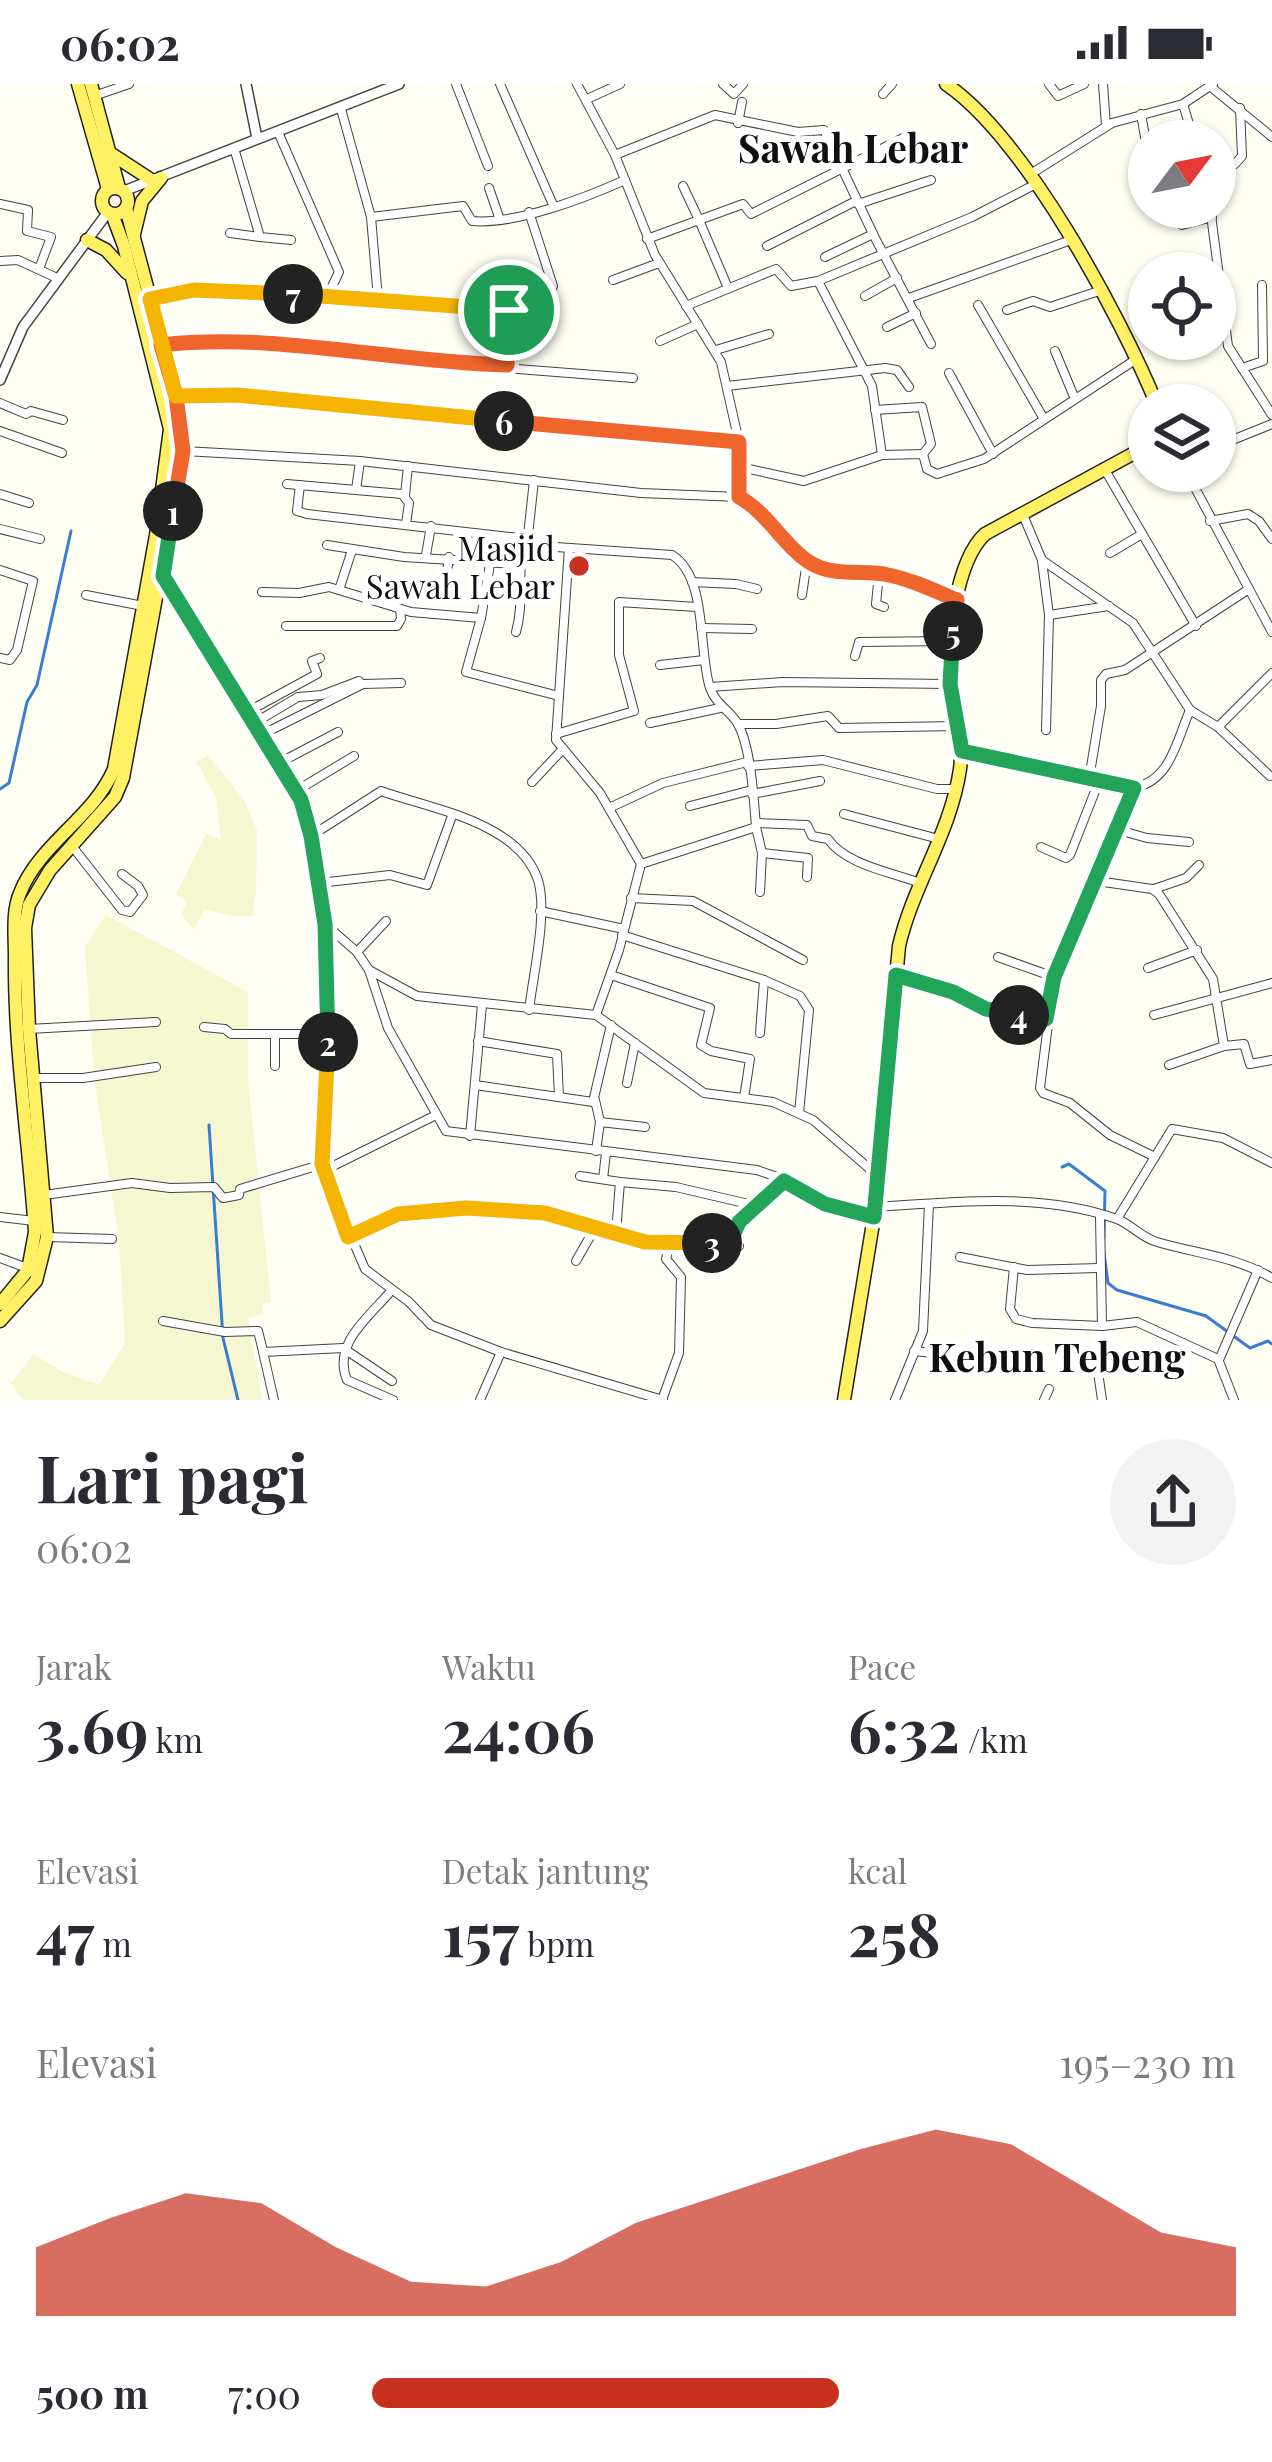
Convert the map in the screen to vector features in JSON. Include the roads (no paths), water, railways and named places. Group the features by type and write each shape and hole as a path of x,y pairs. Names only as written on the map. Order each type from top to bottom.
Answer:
{"main road":[{"path":"78,84 117,190"},
{"path":"946,84 990,121 1071,240 1128,344"},
{"path":"0,1321 36,1281 47,1237 14,986 15,916 20,892 32,873 102,793 114,769 170,429 115,211 117,190 92,90"},
{"path":"107,147 157,179 142,201 133,239"},
{"path":"0,1304 28,1269 34,1221 29,905 43,879 120,786 183,451 176,396 133,239 115,211 101,201 117,190"},
{"path":"87,240 106,250 132,279"},
{"path":"844,1400 874,1212 904,925 957,789 962,751 950,684 952,641 957,600 973,546 985,534 1128,457"}],"street":[{"path":"92,90 129,84"},
{"path":"247,84 257,138"},
{"path":"117,190 341,110 399,84"},
{"path":"456,84 488,166"},
{"path":"500,84 554,207"},
{"path":"578,84 614,154 658,263 716,350 739,442 739,497"},
{"path":"587,99 620,84"},
{"path":"723,84 738,98"},
{"path":"738,123 742,84"},
{"path":"883,94 892,84"},
{"path":"1049,84 1059,96 1084,84"},
{"path":"1103,84 1106,126"},
{"path":"686,307 775,269 791,286 818,281 884,255 994,207 1106,126 1183,104 1212,86 1272,137"},
{"path":"1183,104 1188,120"},
{"path":"1236,163 1242,156 1240,108"},
{"path":"341,110 371,217 377,299"},
{"path":"1141,114 1142,120"},
{"path":"614,154 715,115 798,132 824,130 872,234 932,344"},
{"path":"278,132 339,272 328,295"},
{"path":"647,238 743,204 751,214 905,137"},
{"path":"233,147 260,237"},
{"path":"371,217 463,206 472,221 500,220 554,207 625,180"},
{"path":"767,246 857,202 931,180"},
{"path":"683,186 728,288"},
{"path":"489,188 500,220"},
{"path":"0,204 28,210 27,231 51,236 40,269"},
{"path":"0,380 18,335 57,278 115,211"},
{"path":"150,299 194,290 509,310 546,300 553,286 530,212"},
{"path":"1213,228 1228,346 1272,415"},
{"path":"230,233 291,240"},
{"path":"825,257 872,234"},
{"path":"909,298 1071,240"},
{"path":"0,261 18,260 57,278"},
{"path":"613,280 658,263"},
{"path":"865,296 897,278"},
{"path":"818,281 866,371 882,455"},
{"path":"1242,368 1263,359 1262,285"},
{"path":"1007,310 1034,301 1050,307 1099,291"},
{"path":"978,305 1044,419"},
{"path":"507,365 509,310"},
{"path":"887,327 916,313"},
{"path":"660,341 698,324"},
{"path":"716,350 769,334"},
{"path":"161,345 267,342 439,364 507,365 633,378"},
{"path":"1054,351 1076,400"},
{"path":"923,454 928,469 938,473 968,466 1135,360"},
{"path":"727,386 896,370 909,387"},
{"path":"949,373 993,454"},
{"path":"176,396 237,395 739,442"},
{"path":"0,404 63,420"},
{"path":"740,467 804,481 882,455 923,454 932,444 922,407 875,410"},
{"path":"1236,439 1272,424"},
{"path":"0,431 62,453"},
{"path":"183,451 360,461 641,494 739,497 754,506 807,561 841,572 908,579 957,600"},
{"path":"356,490 360,461"},
{"path":"406,524 408,466"},
{"path":"1106,470 1196,626"},
{"path":"516,632 533,480"},
{"path":"287,484 405,496"},
{"path":"300,485 297,511 307,514 430,526 569,548 672,555 680,560 692,582 710,687 719,708 738,724 762,853 760,892"},
{"path":"1196,492 1272,632"},
{"path":"0,494 29,503"},
{"path":"1022,513 1042,560 1049,615 1046,730"},
{"path":"1210,521 1248,514 1259,520 1272,539"},
{"path":"426,556 430,526"},
{"path":"0,529 40,538"},
{"path":"1110,553 1142,534"},
{"path":"327,545 490,564 516,564 521,558"},
{"path":"569,548 556,734 562,750 609,808 641,863 596,1015"},
{"path":"339,590 352,550"},
{"path":"444,593 449,557"},
{"path":"1042,560 1133,623 1190,710 1218,727 1270,776"},
{"path":"802,595 807,561"},
{"path":"490,564 466,672 559,696"},
{"path":"0,571 33,580 17,650 10,660 0,658"},
{"path":"879,573 876,601 884,607"},
{"path":"163,576 296,791 311,836 325,924 329,1034 323,1168 364,1269 409,1302 430,1325 501,1352 662,1400 679,1353 681,1277 666,1259 670,1243"},
{"path":"692,582 757,589"},
{"path":"1041,848 1070,855 1094,780 1106,674 1126,670 1249,589"},
{"path":"262,592 339,590 400,607 481,618"},
{"path":"86,595 143,606"},
{"path":"556,734 634,711 619,656 619,602 697,608"},
{"path":"1049,615 1110,606"},
{"path":"286,626 397,626 400,607"},
{"path":"701,628 752,629"},
{"path":"855,656 859,642 952,641"},
{"path":"249,711 317,674 312,661 320,658"},
{"path":"660,665 704,660"},
{"path":"1218,727 1272,673"},
{"path":"256,722 298,698 355,682 400,683"},
{"path":"710,687 782,682 950,684"},
{"path":"263,734 371,683"},
{"path":"650,723 719,708"},
{"path":"962,751 1134,788 1155,783 1161,776 1190,710"},
{"path":"738,724 828,716 839,728 959,726"},
{"path":"279,763 338,732"},
{"path":"532,782 562,750"},
{"path":"296,791 354,757"},
{"path":"609,808 663,783 747,764 823,760 937,789 957,789"},
{"path":"690,806 820,781"},
{"path":"1134,788 1054,977 1041,1090 1070,1103 1110,1135 1155,1157"},
{"path":"311,836 381,791 478,825 519,849 539,882 529,1010"},
{"path":"844,814 940,839"},
{"path":"319,883 378,875 427,885 452,816"},
{"path":"641,863 756,825 808,825 812,836 825,838 833,847 922,884"},
{"path":"1115,829 1189,842"},
{"path":"71,845 122,910 130,912 143,895 122,874"},
{"path":"762,853 808,858 806,877"},
{"path":"1097,881 1153,889 1186,878 1199,865"},
{"path":"1153,889 1175,914 1213,979 1224,1046"},
{"path":"631,898 697,903 803,960"},
{"path":"540,911 623,932 800,996 809,1010 799,1113"},
{"path":"357,952 386,921"},
{"path":"325,924 370,970 388,1028 446,1131 733,1166 784,1181 825,1204 874,1212 974,1201 1044,1205 1115,1218 1151,1241 1234,1258 1272,1278"},
{"path":"1148,968 1197,950"},
{"path":"998,957 1054,977"},
{"path":"370,970 417,996 596,1015 704,1093 773,1102 829,1130 878,1176"},
{"path":"611,975 710,1008 701,1045 750,1059 744,1097"},
{"path":"896,975 953,992 986,1009 1046,1019"},
{"path":"760,1033 764,980"},
{"path":"1154,1015 1272,983"},
{"path":"470,1136 482,1005"},
{"path":"29,1029 156,1022"},
{"path":"603,1179 595,1100 611,1025"},
{"path":"204,1027 231,1034 329,1034"},
{"path":"275,1034 275,1066"},
{"path":"478,1041 557,1054 559,1097"},
{"path":"626,1083 635,1043"},
{"path":"1169,1065 1244,1044 1250,1064 1272,1060"},
{"path":"30,1086 156,1066"},
{"path":"475,1085 595,1100"},
{"path":"44,1195 132,1184 212,1187 223,1198 237,1196 240,1190 323,1168 436,1115"},
{"path":"600,1122 645,1127"},
{"path":"1115,1218 1170,1130 1223,1138 1272,1162"},
{"path":"580,1176 676,1187 757,1206"},
{"path":"348,1237 398,1214 466,1208 545,1213 645,1242 734,1245 737,1224 784,1181"},
{"path":"616,1234 620,1182"},
{"path":"895,1400 923,1331 929,1204"},
{"path":"1100,1216 1102,1325"},
{"path":"0,1217 34,1221"},
{"path":"576,1261 595,1228"},
{"path":"47,1237 112,1239"},
{"path":"960,1257 1014,1267 1099,1268"},
{"path":"0,1258 28,1269"},
{"path":"1014,1267 1010,1309 1016,1319 1102,1325 1137,1322 1220,1360"},
{"path":"1234,1400 1220,1360 1258,1270"},
{"path":"391,1291 343,1348 345,1378 393,1400"},
{"path":"163,1321 225,1332 260,1331 274,1400"},
{"path":"263,1352 343,1348 392,1381"},
{"path":"914,1351 962,1356"},
{"path":"481,1400 501,1352"},
{"path":"1097,1365 1102,1400"},
{"path":"1044,1400 1049,1389"}],"waterway":[{"path":"0,789 9,783 27,702 37,685 71,531"},
{"path":"209,1125 223,1338 238,1400"},
{"path":"1062,1167 1069,1164 1105,1191 1104,1237"},
{"path":"1104,1253 1108,1283 1117,1290 1206,1316 1250,1348 1268,1341 1272,1344"}],"place":[{"name":"Masjid Sawah Lebar","path":"579,566"}],"district":[{"name":"Sawah Lebar","path":"853,147"},
{"name":"Kebun Tebeng","path":"1057,1356"}]}
